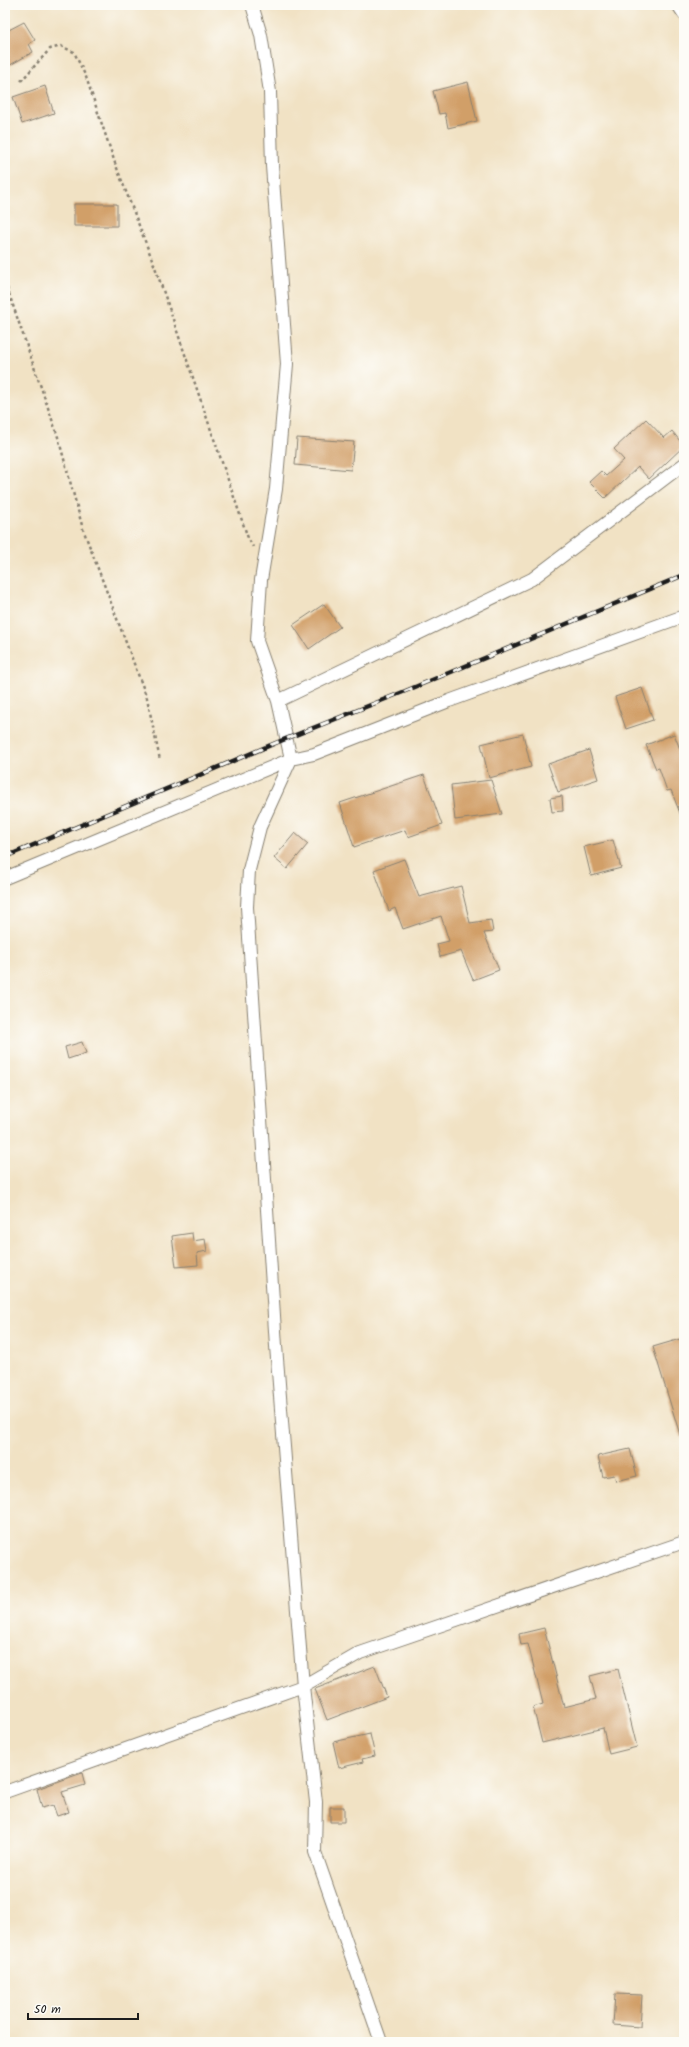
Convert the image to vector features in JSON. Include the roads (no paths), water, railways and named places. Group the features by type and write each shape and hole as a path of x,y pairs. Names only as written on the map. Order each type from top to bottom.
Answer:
{"street":[{"path":"252,5 261,35 270,92 272,166 286,364 276,489 264,562 257,641 278,701 291,759 260,827 249,870 247,907 276,1346 303,1686 316,1802 315,1852 381,2042"},
{"path":"678,5 684,14"},
{"path":"278,701 532,579 684,464"},
{"path":"5,878 291,759 314,754 450,701 684,616"},
{"path":"5,1792 303,1686 360,1654 684,1542"}],"railway":[{"path":"5,857 278,742 403,692 684,575"}]}
